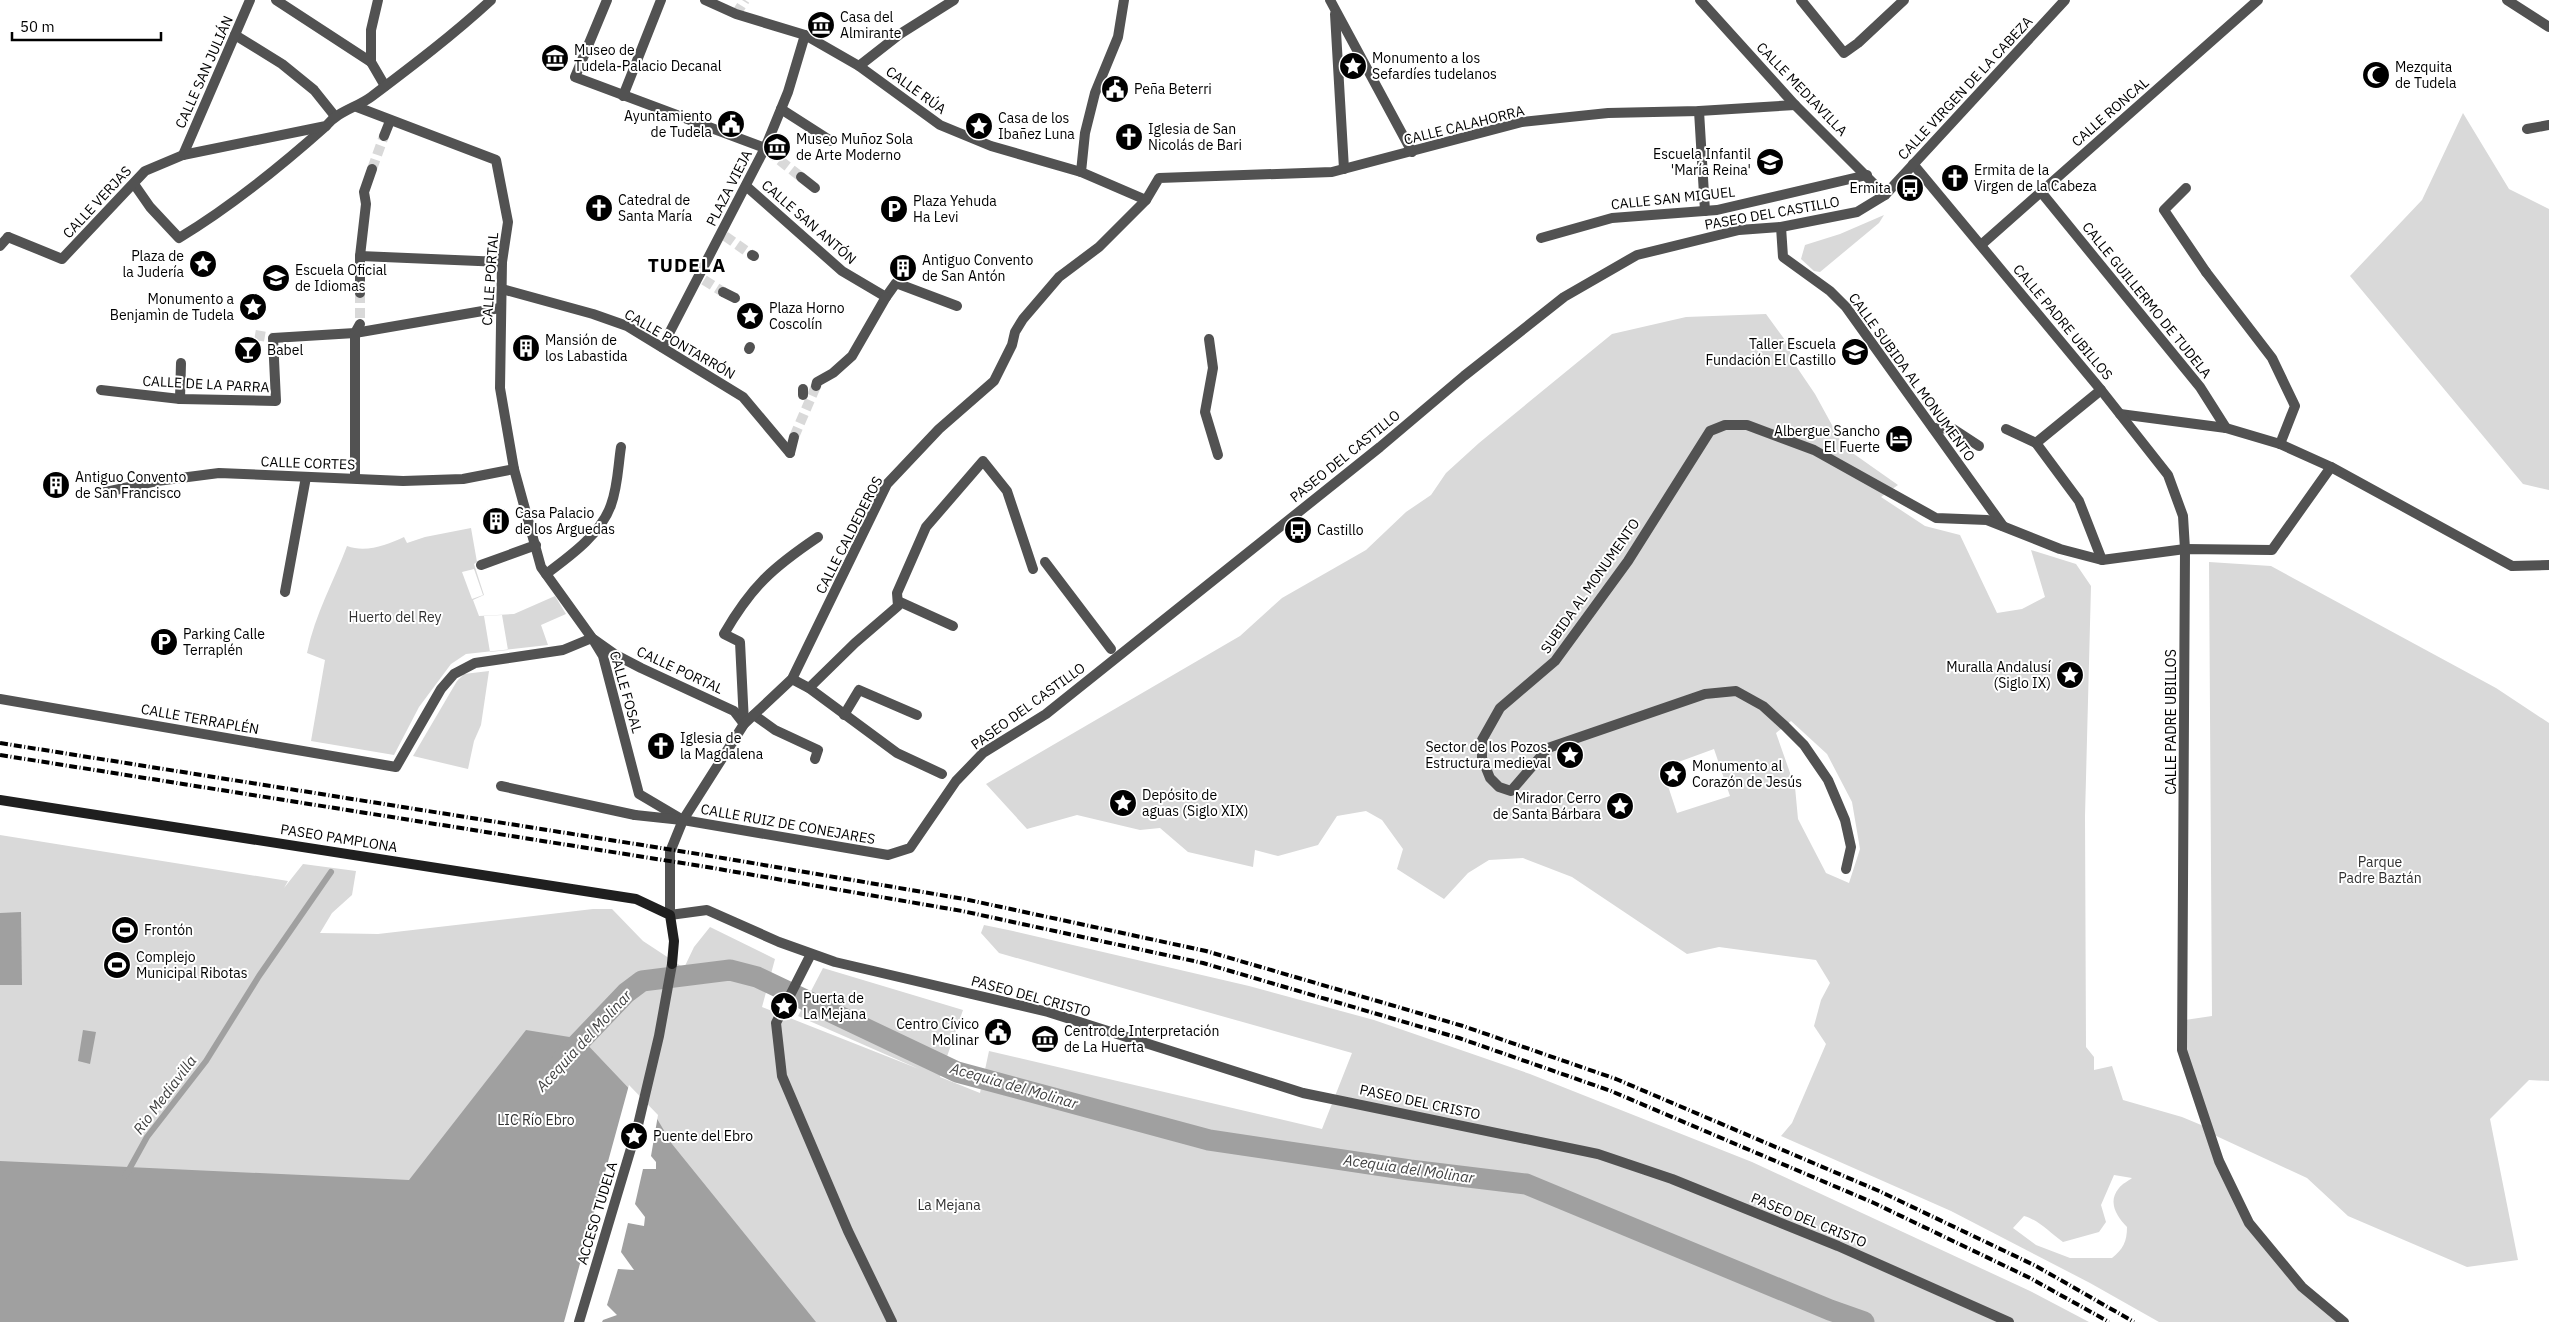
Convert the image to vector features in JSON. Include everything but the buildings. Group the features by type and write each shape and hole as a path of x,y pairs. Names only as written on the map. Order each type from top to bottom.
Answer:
{"main road":[{"name":"PASEO PAMPLONA","path":"0,800 636,899 670,915"},
{"path":"670,915 674,941 672,964"}],"street":[{"name":"CALLE SAN JULIÁN","path":"183,155 250,0"},
{"path":"276,0 371,62 385,86"},
{"path":"371,62 371,30 378,0"},
{"path":"134,184 150,207 179,238 279,168 326,126 334,116 357,106 385,86 451,37 492,0"},
{"name":"PLAZA VIEJA","path":"607,0 575,77 766,150 746,186 701,279 662,348"},
{"path":"623,96 661,0"},
{"name":"CALLE RÚA","path":"705,0 736,14 805,35 859,66 940,125 991,146 1081,172 1146,200"},
{"path":"859,66 900,34 954,0"},
{"path":"1081,172 1085,132 1095,93 1118,37 1124,0"},
{"path":"1330,0 1412,152"},
{"name":"CALLE MEDIAVILLA","path":"1700,0 1795,105 1885,195"},
{"path":"1801,0 1844,53 1858,43 1904,0"},
{"name":"CALLE VIRGEN DE LA CABEZA","path":"1885,195 2065,0"},
{"name":"CALLE RONCAL","path":"1981,244 2258,0"},
{"path":"2507,0 2549,27"},
{"path":"1335,10 1344,169"},
{"path":"235,35 282,64 314,90 334,116"},
{"path":"766,150 805,35"},
{"name":"CALLE CALAHORRA","path":"1172,176 1326,173 1522,122 1608,113 1699,111 1795,105"},
{"name":"CALLE PORTAL","path":"357,106 390,121 496,160 508,222 502,262 500,388 514,469 541,567 592,638 616,655 641,668 734,711 744,724"},
{"path":"781,109 831,142"},
{"path":"1699,111 1705,211"},
{"path":"384,136 390,121"},
{"path":"2527,129 2549,125"},
{"name":"CALLE VERJAS","path":"0,246 8,237 62,259 145,171 183,155 326,126"},
{"name":"CALLE PADRE UBILLOS","path":"1913,164 2101,390 2168,475 2184,516 2182,1050 2219,1161 2249,1223 2302,1287 2344,1322"},
{"path":"360,293 360,256 366,204 364,192 372,169"},
{"name":"CALLE SAN MIGUEL","path":"1541,238 1612,218 1705,211 1867,175"},
{"name":"CALLE CALDEDEROS","path":"670,915 670,852 683,820 744,724 792,679 887,484 933,434 994,381 1012,344 1015,332 1023,319 1059,277 1099,247 1146,200 1159,178 1172,176"},
{"path":"801,177 816,188"},
{"name":"CALLE SAN ANTÓN","path":"746,186 842,271 886,298"},
{"path":"2186,188 2164,210 2206,272 2272,358 2295,406 2280,444"},
{"name":"CALLE GUILLERMO DE TUDELA","path":"2041,192 2200,387 2226,428"},
{"name":"PASEO DEL CASTILLO","path":"888,855 910,848 956,781 983,754 1046,714 1564,298 1597,276 1637,255 1739,230 1781,227 1857,212 1885,195"},
{"name":"CALLE SUBIDA AL MONUMENTO","path":"1781,227 1783,257 1830,291 1846,307 2004,527"},
{"path":"360,256 502,262"},
{"path":"816,386 817,382 833,372 852,356 896,283 957,306"},
{"name":"CALLE PONTARRÓN","path":"502,289 627,326 743,396 790,453 794,437"},
{"path":"724,292 735,298"},
{"path":"355,478 357,329 500,308"},
{"name":"CALLE DE LA PARRA","path":"101,390 180,399 276,401 273,338 357,329"},
{"path":"1209,339 1213,368 1205,412 1218,455"},
{"path":"180,399 181,363"},
{"path":"2036,443 2101,390"},
{"path":"2120,414 2226,428 2280,444 2331,467 2512,566 2549,565"},
{"name":"SUBIDA AL MONUMENTO","path":"1846,869 1851,846 1845,820 1828,780 1804,745 1785,726 1763,706 1736,691 1705,694 1548,748 1511,792 1499,787 1490,778 1482,758 1482,740 1500,708 1555,661 1628,561 1710,431 1725,425 1747,425 1814,450 1936,518 1987,520 2060,549 2102,560 2185,549"},
{"path":"1933,428 1953,429 1979,446"},
{"path":"2006,428 2036,443 2079,501 2102,560"},
{"path":"546,574 573,554 590,537 611,507 621,447"},
{"path":"809,688 855,643 898,606 897,593 926,527 983,461 1007,491 1032,569"},
{"path":"2185,549 2272,550 2331,467"},
{"name":"CALLE CORTES","path":"101,493 157,481 219,473 403,481 463,479 514,469"},
{"path":"285,592 306,477"},
{"path":"744,724 740,642 724,634 751,591 780,562 818,538"},
{"path":"480,565 536,545"},
{"path":"1045,562 1111,649"},
{"path":"898,601 953,626"},
{"name":"CALLE TERRAPLÉN","path":"0,699 396,767 441,689 454,674 475,663 563,650 592,638"},
{"name":"CALLE FOSAL","path":"592,638 603,656 639,794 683,820"},
{"path":"792,679 809,688 897,753 942,774"},
{"path":"844,715 859,690 916,715"},
{"path":"754,715 776,730 818,750 815,758"},
{"name":"CALLE RUIZ DE CONEJARES","path":"501,786 635,815 683,820 888,855"},
{"name":"PASEO DEL CRISTO","path":"670,915 707,910 810,954 841,964 1048,1012 1303,1093 1598,1154 1672,1179 1838,1246 2009,1322"},
{"path":"810,954 776,1024 782,1076 848,1231 892,1322"},
{"name":"ACCESO TUDELA","path":"579,1322 638,1125 659,1036 672,964"}],"green space":[{"path":"2463,113 2509,189 2549,209 2549,490 2523,484 2350,276 2422,200"},
{"path":"1884,215 1879,223 1820,272 1814,271 1801,259 1805,245 1840,234"},
{"path":"1766,314 1785,340 1796,366 1815,394 1844,447 1898,485 1881,497 1925,526 1960,535 1997,613 2022,609 2045,597 2031,550 2076,564 2091,586 2085,816 2086,1047 2094,1057 2094,1070 2112,1066 2123,1100 2182,1117 2206,1127 2246,1223 2343,1322 2159,1322 2090,1283 1951,1211 1781,1136 1792,1123 1826,1044 1814,1026 1821,1000 1830,983 1816,960 1719,947 1687,954 1572,877 1523,858 1489,860 1468,873 1444,899 1397,869 1403,849 1382,820 1366,811 1337,816 1318,845 1278,856 1255,850 1253,867 1188,852 1160,828 1140,830 1077,815 1027,829 986,784 1240,636 1282,598 1366,550 1406,512 1431,495 1446,473 1479,443 1612,334 1686,317","holes":["1791,721 1827,754 1852,802 1860,849 1849,883 1826,873 1798,819 1795,787 1776,733","1714,749 1730,796 1677,813 1662,768","2114,1175 2132,1178 2115,1193 2115,1209 2127,1227 2124,1245 2112,1258 2070,1258 2036,1245 2013,1228 2024,1216 2040,1224 2063,1242 2099,1232 2106,1222 2101,1205"]},
{"name":"Huerto del Rey","path":"471,528 477,562 474,564 484,595 473,600 479,616 514,614 555,596 566,614 541,625 548,645 508,649 502,615 484,616 490,651 466,654 451,664 419,707 394,755 311,741 325,660 307,653 320,611 347,546 362,549 384,545 404,537 407,543 425,537","holes":["474,569 483,595 472,599 462,572"]},
{"name":"Parque Padre Baztán","path":"2209,562 2271,566 2496,688 2549,723 2549,1081 2529,1080 2490,1119 2518,1260 2467,1267 2348,1216 2307,1178 2212,1134 2182,1050 2185,1020 2212,1016"},
{"path":"489,671 481,725 474,741 468,769 413,756 457,681 464,674"},
{"path":"0,835 288,881 284,888 303,864 356,871 352,895 332,913 320,933 378,934 593,909 612,909 643,941 684,968 694,947 710,927 775,959 762,1007 919,1069 798,1016 823,968 963,1010 940,1077 980,1093 989,1051 1322,1129 1352,1053 999,953 981,933 984,925 1249,986 1374,1020 1530,1074 1752,1162 2030,1291 2089,1322 0,1322"}],"shaded area":[{"path":"21,912 22,985 0,985 0,913"},
{"path":"83,1030 96,1032 90,1064 78,1061"},
{"path":"526,1030 582,1039 656,1117 672,1144 816,1322 0,1322 0,1161 409,1180"}],"pier":[{"name":"Puente del Ebro","path":"629,1085 658,1115 651,1156 656,1162 656,1169 643,1169 635,1204 645,1217 644,1226 628,1223 621,1252 634,1270 618,1269 607,1305 617,1315 602,1322 564,1322"}],"waterway":[{"name":"Rio Mediavilla","path":"126,1175 147,1137 206,1061 259,976 331,872"},
{"name":"Acequia del Molinar","path":"562,1060 626,993 642,981 730,970 757,977 957,1072 1209,1140 1410,1170 1526,1184 1830,1310 1864,1322"}],"tunnel":[{"path":"736,14 745,0"},
{"path":"372,169 384,136"},
{"path":"768,151 801,177"},
{"path":"725,236 752,255"},
{"path":"704,280 723,292"},
{"path":"360,293 360,324"},
{"path":"255,335 273,338"},
{"path":"794,437 816,386"}],"railway":[{"path":"0,743 711,856 964,899 1206,951 1463,1026 1616,1079 1879,1191 2036,1266 2134,1322"},
{"path":"0,755 707,867 962,911 1203,963 1459,1038 1611,1091 1874,1203 2030,1278 2109,1322"}],"place":[{"name":"Casa del Almirante","path":"821,25"},
{"name":"Museo de Tudela-Palacio Decanal","path":"555,58"},
{"name":"Monumento a los Sefardíes tudelanos","path":"1353,66"},
{"name":"Mezquita de Tudela","path":"2376,75"},
{"name":"Peña Beterri","path":"1115,89"},
{"name":"Ayuntamiento de Tudela","path":"731,124"},
{"name":"Casa de los Ibañez Luna","path":"979,126"},
{"name":"Iglesia de San Nicolás de Bari","path":"1129,137"},
{"name":"Museo Muñoz Sola de Arte Moderno","path":"777,147"},
{"name":"Escuela Infantil 'María Reina'","path":"1770,162"},
{"name":"Ermita de la Virgen de la Cabeza","path":"1955,178"},
{"name":"Ermita","path":"1910,188"},
{"name":"Catedral de Santa María","path":"599,208"},
{"name":"Plaza Yehuda Ha Levi","path":"894,209"},
{"name":"Plaza de la Judería","path":"203,264"},
{"name":"Antiguo Convento de San Antón","path":"903,268"},
{"name":"Escuela Oficial de Idiomas","path":"276,278"},
{"name":"Monumento a Benjamìn de Tudela","path":"253,307"},
{"name":"Plaza Horno Coscolín","path":"750,316"},
{"name":"Mansión de los Labastida","path":"526,348"},
{"name":"Babel","path":"248,350"},
{"name":"Taller Escuela Fundación El Castillo","path":"1855,352"},
{"name":"Albergue Sancho El Fuerte","path":"1899,439"},
{"name":"Antiguo Convento de San Francisco","path":"56,485"},
{"name":"Casa Palacio de los Arguedas","path":"496,521"},
{"name":"Castillo","path":"1298,530"},
{"name":"Parking Calle Terraplén","path":"164,642"},
{"name":"Muralla Andalusí (Siglo IX)","path":"2070,675"},
{"name":"Iglesia de la Magdalena","path":"661,746"},
{"name":"Sector de los Pozos. Estructura medieval","path":"1570,755"},
{"name":"Monumento al Corazón de Jesús","path":"1673,774"},
{"name":"Depósito de aguas (Siglo XIX)","path":"1123,803"},
{"name":"Mirador Cerro de Santa Bárbara","path":"1620,806"},
{"name":"Frontón","path":"125,930"},
{"name":"Complejo Municipal Ribotas","path":"117,965"},
{"name":"Puerta de La Mejana","path":"784,1006"},
{"name":"Centro Cívico Molinar","path":"998,1032"},
{"name":"Centro de Interpretación de La Huerta","path":"1045,1039"},
{"name":"Puente del Ebro","path":"634,1136"}],"district":[{"name":"TUDELA","path":"687,265"}],"park label":[{"name":"LIC Río Ebro","path":"536,1120"},
{"name":"La Mejana","path":"949,1205"}]}
